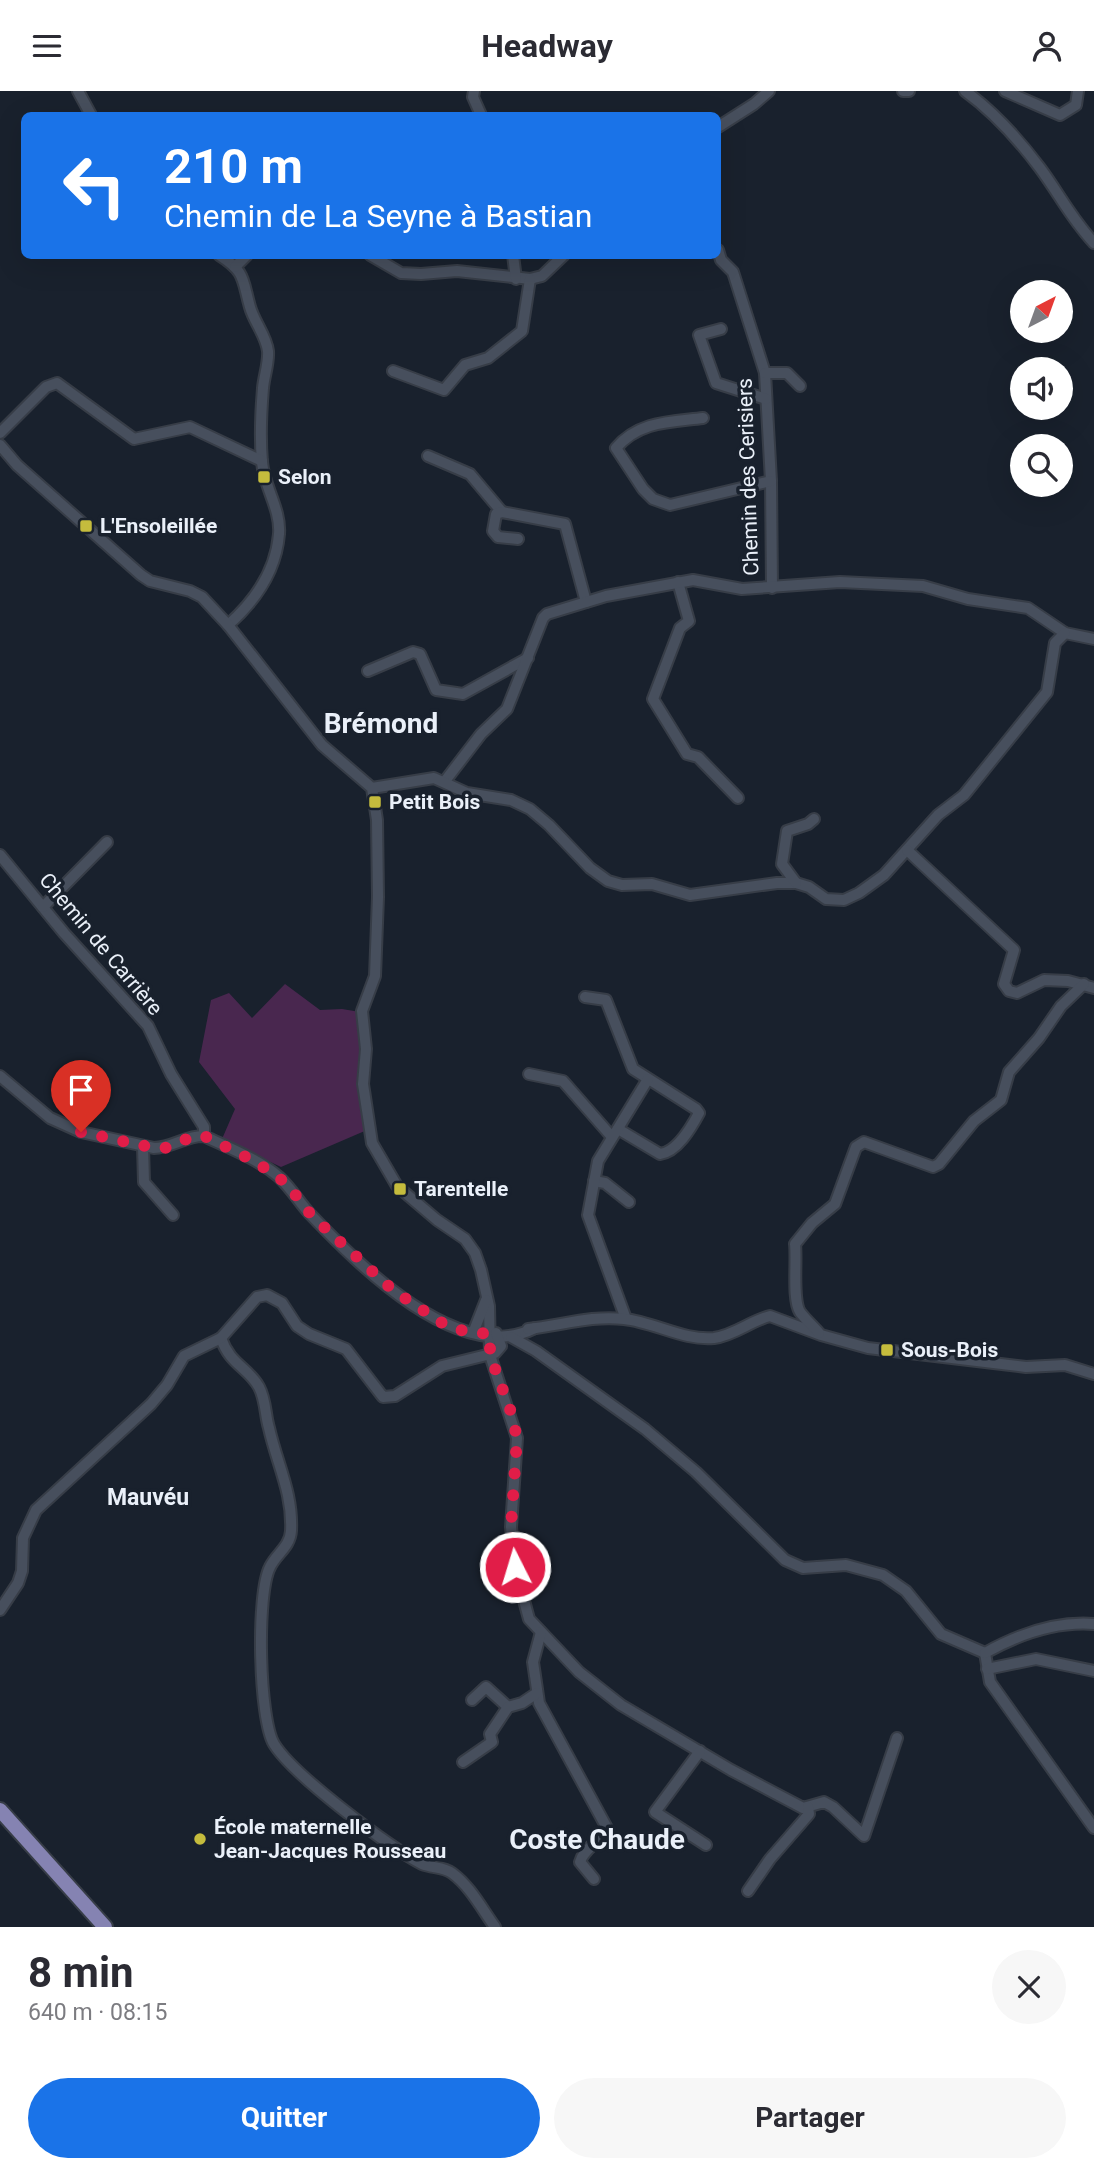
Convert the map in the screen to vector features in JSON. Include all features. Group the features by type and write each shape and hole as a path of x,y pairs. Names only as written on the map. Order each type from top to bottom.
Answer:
{"main road":[{"path":"0,1810 105,1927"}],"street":[{"path":"78,91 89,112"},
{"path":"474,91 480,112"},
{"path":"721,125 769,91"},
{"path":"903,91 909,91"},
{"path":"965,91 992,113 1040,168 1068,213 1094,243"},
{"path":"1005,91 1060,115 1076,105 1079,91"},
{"path":"224,259 243,277 250,307 268,351 263,388 262,461 264,477 277,513 279,535 265,582 256,596 228,625"},
{"path":"235,267 243,259"},
{"path":"377,259 401,273 457,271 516,279 542,276 560,259"},
{"path":"514,259 516,279"},
{"name":"Chemin des Cerisiers","path":"720,259 733,272 765,373 771,481 772,588"},
{"path":"393,371 444,390 465,365 488,358 522,331 530,279"},
{"path":"721,329 699,335 716,383 766,399"},
{"path":"765,373 787,373 800,387"},
{"path":"0,433 46,387 57,383 134,439 191,427 262,461"},
{"path":"703,418 644,425 626,436 616,448 653,499 670,505 771,481"},
{"path":"0,445 18,465 141,575 150,581 197,593 228,625 322,745 372,788 377,820 379,884 374,976 362,1011 366,1049 363,1084 372,1143 388,1175 400,1189 465,1239 475,1253 506,1334 536,1351 667,1447 785,1560 803,1568 846,1565 883,1575 906,1591 941,1634 985,1653"},
{"path":"428,456 470,474 502,512"},
{"path":"518,539 498,537 493,531 496,514 502,512 565,524 586,601"},
{"path":"445,781 481,734 507,709 547,614 586,601 692,580 743,589 840,582 923,586 968,599 1028,608 1065,633 1094,639"},
{"path":"678,582 689,621 680,628 653,699 687,754 698,757 738,798"},
{"path":"372,788 426,778 445,781 467,793 511,800 530,809 562,837 590,868 608,880 622,885 652,884 690,895 777,883 796,883 809,887 826,899 844,900 874,884 938,815 964,795 1045,695 1049,688 1055,643 1065,633"},
{"path":"368,671 413,652 420,654 436,690 463,694 528,658"},
{"path":"796,883 782,864 787,831 808,824 814,819"},
{"path":"43,907 107,842"},
{"path":"907,850 1014,950 1004,984 1009,991 1017,993 1044,980 1089,986"},
{"name":"Chemin de Carrière","path":"0,855 148,1026 171,1074 204,1127 204,1136"},
{"path":"821,1335 798,1310 794,1296 797,1272 795,1244 812,1223 835,1204 856,1146 864,1142 933,1167 939,1164 974,1121 1001,1100 1009,1072 1039,1038 1061,1006 1089,986"},
{"path":"529,1074 563,1081 615,1133 660,1154 674,1148 697,1118 699,1114 696,1109 633,1069 606,1000 585,997"},
{"path":"0,1076 50,1118 81,1132 143,1146 165,1148 194,1136 204,1136 276,1175 327,1231 394,1291 435,1320 473,1333 506,1334 577,1320 626,1319 704,1338 734,1333 770,1316 821,1335 868,1348 1034,1368 1065,1365 1094,1374"},
{"path":"626,1319 588,1215 597,1161 648,1079"},
{"path":"0,1087 22,1095"},
{"path":"143,1146 144,1182 173,1215"},
{"path":"594,1181 605,1183 629,1202"},
{"path":"473,1333 484,1309 487,1290"},
{"path":"0,1610 18,1583 22,1571 23,1538 36,1510 150,1404 167,1385 184,1356 222,1338 257,1297 267,1295 282,1303 297,1326 309,1334 346,1349 383,1397 395,1396 442,1366 490,1355 506,1334"},
{"path":"222,1338 229,1356 257,1384 263,1397 269,1430 290,1497 291,1534 280,1555 270,1566 259,1642 268,1731 275,1746 309,1780 372,1832 424,1864 449,1871 460,1880 495,1927"},
{"path":"490,1355 511,1412 517,1438 511,1527 515,1567 529,1619 579,1672 621,1705 803,1808 824,1802 834,1807 864,1836 897,1738"},
{"path":"985,1653 1012,1639 1055,1625 1094,1624"},
{"path":"541,1632 533,1662 539,1703 560,1746 607,1828 600,1839 581,1856 580,1862 594,1879"},
{"path":"985,1653 990,1682 1094,1828"},
{"path":"987,1669 1036,1659 1094,1671"},
{"path":"471,1700 486,1687 508,1707"},
{"path":"463,1762 492,1741 490,1734 508,1707 522,1703 537,1693"},
{"path":"700,1751 655,1812 706,1845"},
{"path":"748,1891 770,1859 809,1814 808,1807"}],"shaded area":[{"path":"285,984 320,1010 360,1012 367,1130 281,1167 222,1139 235,1109 199,1062 211,1000 229,993 252,1018"}],"place":[{"name":"Selon","path":"264,477"},
{"name":"L'Ensoleillée","path":"86,526"},
{"name":"Petit Bois","path":"375,802"},
{"name":"Tarentelle","path":"400,1189"},
{"name":"Sous-Bois","path":"887,1350"},
{"name":"École maternelle Jean-Jacques Rousseau","path":"200,1839"}],"district":[{"name":"Brémond","path":"381,723"},
{"name":"Mauvéu","path":"148,1497"},
{"name":"Coste Chaude","path":"597,1839"}],"route":[{"path":"81,1132 154,1148 165,1148 199,1135 215,1141 269,1169 286,1183 312,1216 376,1277 428,1315 464,1331 490,1334 490,1355 511,1412 517,1438 511,1527 515,1567"}]}
